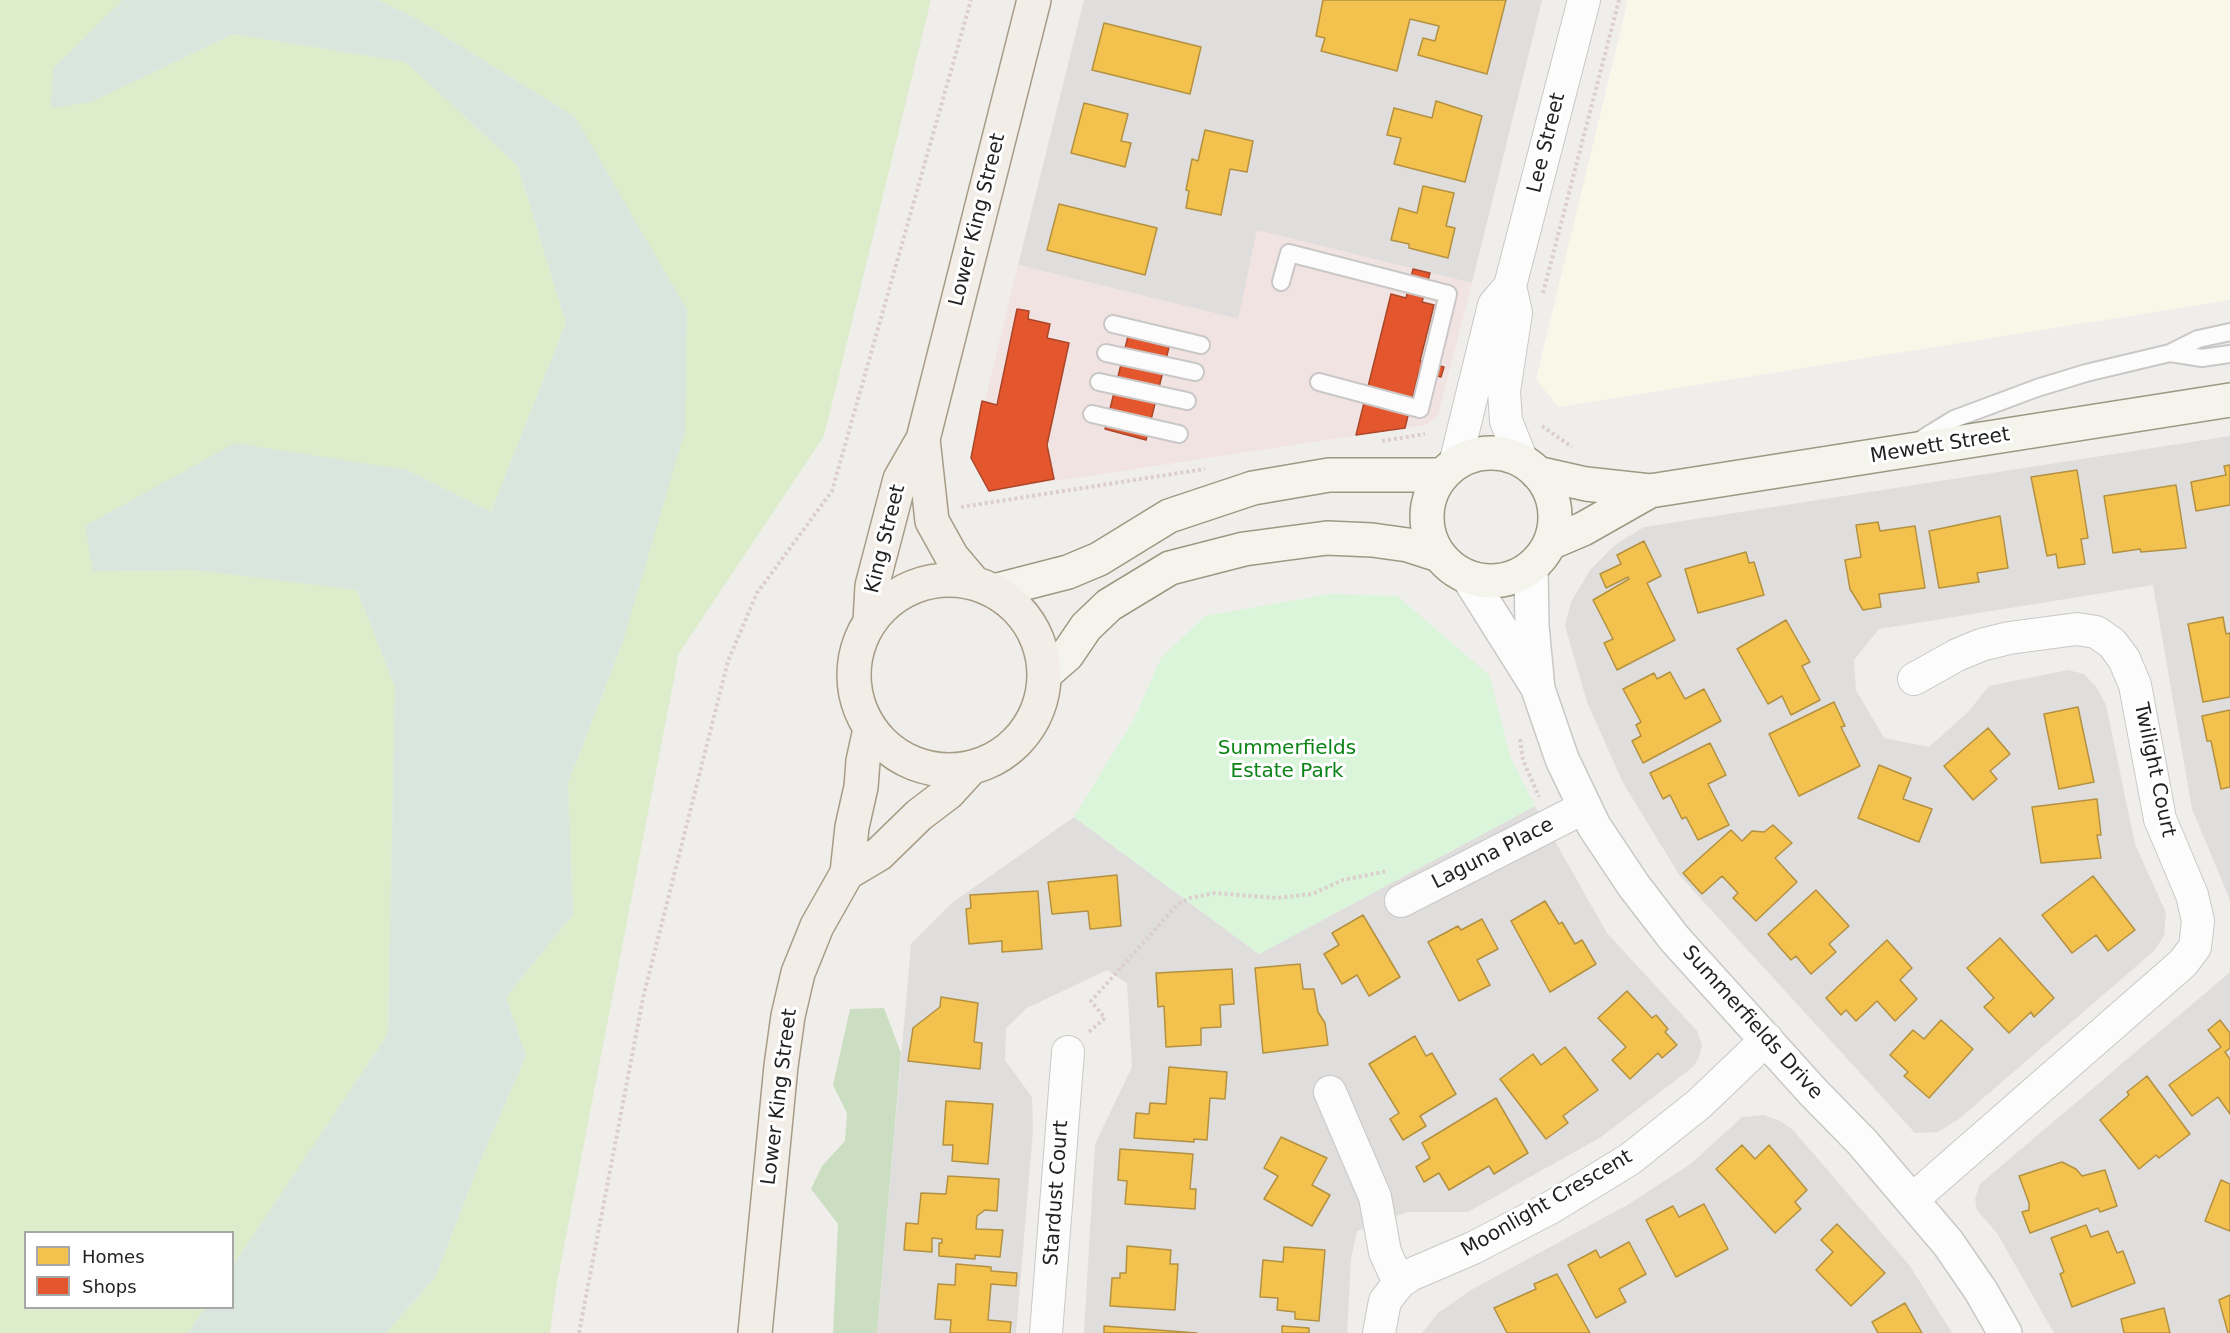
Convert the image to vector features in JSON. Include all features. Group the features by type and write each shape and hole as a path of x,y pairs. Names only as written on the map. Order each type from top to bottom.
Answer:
{"main road":[{"name":"Lower King Street","path":"923,439 1034,0"},
{"name":"Mewett Street","path":"1530,467 1600,485 1650,491 2230,400"},
{"name":"King Street","path":"923,439 932,521 952,557 984,587"},
{"name":"King Street","path":"870,622 872,586 900,479 923,439"},
{"path":"1488,453 1506,454 1530,467 1552,498 1555,512 1541,555 1501,581 1485,581 1468,577 1452,568 1440,555 1431,540 1427,523 1428,506 1433,489 1449,470 1471,456 1488,453"},
{"path":"984,587 1068,572 1099,559 1169,516 1253,488 1329,475 1449,470"},
{"name":"Mewett Street","path":"1541,555 1650,491"},
{"path":"1045,674 1067,655 1086,627 1109,605 1170,568 1244,549 1328,538 1372,540 1408,545 1440,555"},
{"path":"950,579 984,587 1015,605 1030,625 1041,649 1045,674 1041,700 1032,724 1015,745 1001,755 970,769 941,771 914,765 890,750 870,729 858,703 854,675 858,648 870,622 885,604 905,591 927,582 950,579"},
{"name":"Lower King Street","path":"755,1333 781,1066 789,1016 798,973 817,926 847,873 852,827 861,788 870,729"},
{"name":"Lower King Street","path":"847,873 879,854 919,815 948,793 970,769"}],"street":[{"name":"Lee Street","path":"1449,470 1494,305 1510,286 1584,0"},
{"name":"Lee Street","path":"1510,286 1516,313 1504,391 1506,421 1530,467"},
{"name":"Summerfields Drive","path":"1541,555 1532,626 1542,701 1562,759 1594,826 1634,886 1674,938 1913,1199 1948,1243 1981,1291 2004,1333"},
{"name":"Summerfields Drive","path":"1468,577 1542,701"},
{"name":"Twilight Court","path":"1913,1199 2183,963 2195,947 2199,921 2192,895 2160,819 2135,685 2124,658 2112,643 2096,632 2077,630 2009,638 1965,652 1914,679"},
{"name":"Laguna Place","path":"1401,901 1585,807"},
{"name":"Moonlight Crescent","path":"1398,1283 1410,1275 1463,1253 1550,1208 1630,1159 1699,1104 1767,1039"},
{"name":"Stardust Court","path":"1046,1333 1068,1052"},
{"path":"1330,1092 1375,1197 1385,1252 1398,1283 1385,1301 1379,1333"}],"lane":[{"path":"1281,282 1289,252 1448,294 1420,409 1319,382"},
{"path":"1113,324 1201,345"},
{"path":"1901,452 1954,420 2037,388 2170,353 2198,339 2230,332"},
{"path":"1106,353 1195,372"},
{"path":"2170,353 2202,358 2230,354"},
{"path":"1100,382 1187,401"},
{"path":"1092,414 1179,434"}],"path":[{"path":"579,1333 643,998 728,661 756,593 832,491 971,0"},
{"path":"1543,294 1619,0"},
{"path":"1540,425 1597,464 1600,485"},
{"path":"1529,803 1539,798 1523,760 1517,724 1542,701"},
{"path":"1068,1052 1105,1018 1091,1002 1178,904 1190,898 1215,893 1277,898 1312,894 1343,880 1398,869"}],"shaded area":[{"path":"123,0 378,0 415,18 575,117 687,310 685,431 623,641 568,783 573,914 506,997 526,1056 485,1149 435,1277 386,1333 188,1333 204,1309 234,1309 234,1265 388,1034 395,687 357,590 194,570 93,571 85,526 235,443 407,470 491,512 566,323 518,166 406,62 233,34 91,102 51,108 53,69"},
{"path":"1084,0 1542,0 1472,283 1430,273 1238,319 1018,265"},
{"path":"1628,0 2230,0 2230,300 1558,407 1536,379"},
{"path":"1257,230 1472,283 1438,416 1426,425 989,491 971,458 1018,265 1238,319"},
{"path":"2230,436 2230,900 2192,809 2153,585 1879,629 1854,660 1856,690 1884,738 1929,747 1968,712 1989,686 2068,670 2084,674 2097,688 2106,705 2135,844 2166,913 2164,936 2154,951 1959,1119 1938,1132 1915,1133 1680,876 1623,783 1587,702 1565,626 1571,602 1590,570 1615,545 1644,527"},
{"path":"1535,806 1607,933 1697,1031 1702,1045 1693,1067 1601,1137 1468,1212 1407,1212 1357,1231 1351,1259 1347,1333 1084,1333 1095,1144 1132,1067 1127,983 1107,970 1027,1008 1006,1028 1005,1060 1032,1097 1033,1131 1016,1333 877,1333 911,944 952,903 1074,817 1259,954"},
{"path":"2230,972 2230,1333 2054,1333 1997,1233 1977,1210 1975,1199 1980,1184"},
{"path":"1764,1115 1780,1121 1793,1130 1910,1266 1952,1333 1422,1333 1438,1313 1471,1290 1629,1204 1692,1163 1742,1117"}],"green space":[{"path":"0,0 123,0 53,69 91,102 233,34 406,62 518,166 566,323 491,512 407,470 93,571 194,570 357,590 395,687 388,1034 234,1265 234,1231 24,1231 24,1309 204,1309 188,1333 0,1333"},
{"path":"378,0 931,0 824,436 679,653 556,1288 550,1333 386,1333 435,1277 485,1149 526,1056 506,997 573,914 568,783 623,641 575,117 415,18"},
{"name":"Summerfields Estate Park","path":"1330,594 1397,596 1489,675 1511,758 1535,806 1259,954 1074,817 1135,717 1161,658 1205,616"},
{"path":"884,1008 901,1053 877,1333 833,1333 838,1224 811,1189 822,1166 845,1141 847,1113 833,1085 850,1009"}],"building: Homes":[{"path":"1323,0 1506,0 1487,74 1418,55 1423,38 1435,41 1439,26 1410,19 1397,71 1321,51 1325,38 1316,36"},
{"path":"1104,23 1201,47 1190,94 1092,70"},
{"path":"1436,101 1482,116 1465,182 1394,164 1401,138 1387,135 1394,108 1432,118"},
{"path":"1084,103 1128,114 1121,141 1131,143 1125,167 1071,153"},
{"path":"1205,130 1253,141 1247,172 1230,169 1221,215 1186,208 1189,191 1186,190 1192,159 1198,161"},
{"path":"1423,186 1454,193 1446,226 1455,228 1448,258 1409,248 1409,244 1391,240 1399,208 1417,213"},
{"path":"1059,204 1157,228 1145,275 1047,250"},
{"path":"2230,465 2230,505 2196,511 2191,482 2226,475 2224,466"},
{"path":"2077,470 2088,538 2081,539 2085,564 2058,568 2056,554 2047,556 2031,477"},
{"path":"2176,485 2186,548 2141,552 2140,549 2113,553 2104,496"},
{"path":"2000,516 2008,568 1977,573 1979,582 1939,588 1929,531"},
{"path":"1878,522 1880,531 1915,526 1925,588 1879,594 1881,607 1863,610 1850,589 1845,560 1861,557 1856,525"},
{"path":"1644,541 1661,576 1647,583 1675,640 1617,670 1604,643 1613,639 1593,600 1629,579 1628,577 1606,588 1600,574 1621,564 1617,555"},
{"path":"1746,552 1749,563 1754,562 1764,595 1698,613 1685,569"},
{"path":"2223,617 2226,634 2230,633 2230,697 2203,702 2188,624"},
{"path":"1786,620 1810,662 1802,666 1820,700 1791,715 1782,696 1768,704 1737,649"},
{"path":"1670,672 1685,699 1704,689 1721,721 1643,763 1632,741 1641,736 1636,725 1641,722 1623,689 1654,673 1657,679"},
{"path":"1834,702 1845,726 1841,727 1860,766 1799,796 1769,734"},
{"path":"2078,707 2094,782 2059,789 2044,714"},
{"path":"2230,710 2230,787 2221,789 2211,741 2207,741 2202,716"},
{"path":"1988,728 2010,754 1990,771 1997,779 1973,800 1944,766"},
{"path":"1710,743 1726,775 1708,784 1729,825 1698,840 1686,817 1682,819 1670,795 1663,799 1650,773"},
{"path":"1879,765 1911,778 1903,799 1932,809 1919,842 1858,818"},
{"path":"2097,799 2101,835 2097,835 2101,858 2041,863 2032,807"},
{"path":"1773,825 1792,843 1775,858 1797,882 1756,921 1733,898 1738,893 1722,876 1702,894 1683,873 1731,830 1742,841 1752,831 1764,832"},
{"path":"1117,875 1121,926 1090,929 1088,911 1052,914 1048,882"},
{"path":"2093,876 2135,930 2108,951 2096,935 2072,953 2042,915"},
{"path":"1816,890 1849,926 1829,944 1836,952 1811,974 1796,956 1791,960 1768,934"},
{"path":"1038,891 1042,949 1002,952 1002,941 969,944 966,909 971,908 970,895"},
{"path":"1545,901 1559,924 1562,922 1575,944 1582,940 1596,964 1550,992 1511,921"},
{"path":"1363,915 1400,977 1369,996 1357,975 1342,984 1324,954 1339,945 1332,933"},
{"path":"1482,919 1498,949 1477,960 1490,985 1459,1001 1428,942 1458,926 1461,930"},
{"path":"2000,938 2054,998 2034,1017 2031,1012 2009,1033 1984,1007 1994,998 1967,968"},
{"path":"1887,940 1912,968 1900,980 1917,999 1895,1021 1877,1001 1856,1021 1846,1010 1841,1015 1826,998"},
{"path":"1300,964 1303,989 1314,989 1318,1012 1325,1023 1328,1045 1263,1053 1255,968"},
{"path":"1232,969 1234,1004 1220,1005 1221,1027 1201,1028 1201,1045 1166,1047 1164,1006 1158,1007 1156,973"},
{"path":"1627,991 1652,1018 1656,1015 1668,1029 1665,1032 1677,1045 1662,1058 1658,1053 1630,1079 1612,1060 1626,1047 1598,1018"},
{"path":"941,997 978,1003 974,1042 982,1043 980,1069 908,1061 913,1028 940,1007"},
{"path":"1941,1020 1973,1049 1929,1098 1904,1076 1908,1072 1890,1055 1913,1030 1924,1039"},
{"path":"2220,1020 2230,1033 2230,1048 2225,1052 2230,1059 2230,1114 2218,1097 2192,1116 2169,1085 2221,1047 2208,1030"},
{"path":"1415,1036 1426,1056 1432,1053 1456,1094 1420,1116 1426,1126 1403,1140 1390,1119 1399,1113 1369,1064"},
{"path":"1565,1047 1598,1090 1563,1116 1568,1123 1546,1139 1500,1079 1533,1054 1541,1065"},
{"path":"1169,1067 1227,1072 1225,1099 1210,1098 1207,1140 1194,1139 1194,1142 1134,1138 1136,1113 1149,1114 1150,1103 1166,1104"},
{"path":"2147,1076 2190,1134 2159,1158 2156,1155 2139,1169 2100,1120 2129,1095 2127,1092"},
{"path":"1496,1098 1528,1153 1494,1174 1489,1166 1449,1190 1439,1173 1424,1182 1416,1167 1430,1158 1422,1143"},
{"path":"946,1101 993,1104 988,1164 952,1161 953,1145 943,1145"},
{"path":"1281,1137 1327,1158 1312,1185 1330,1195 1312,1226 1264,1199 1278,1176 1264,1168"},
{"path":"1742,1145 1755,1159 1769,1145 1807,1190 1795,1202 1801,1209 1775,1233 1716,1169"},
{"path":"1120,1149 1193,1154 1190,1189 1196,1189 1195,1209 1125,1204 1127,1181 1118,1180"},
{"path":"2062,1162 2076,1169 2082,1176 2105,1170 2117,1206 2100,1212 2098,1208 2030,1233 2022,1212 2029,1210 2029,1203 2019,1176"},
{"path":"948,1176 999,1179 997,1211 985,1210 977,1216 976,1229 1003,1230 1000,1257 975,1255 975,1259 939,1256 939,1243 942,1243 942,1239 932,1238 932,1252 904,1250 906,1223 918,1224 921,1193 946,1194"},
{"path":"2221,1180 2230,1184 2230,1231 2205,1221"},
{"path":"1704,1204 1728,1249 1676,1277 1646,1220 1673,1206 1679,1217"},
{"path":"1837,1224 1885,1273 1851,1306 1816,1270 1833,1252 1821,1240"},
{"path":"2086,1225 2091,1237 2108,1231 2117,1253 2123,1251 2135,1283 2072,1307 2060,1274 2064,1272 2051,1238"},
{"path":"1629,1242 1646,1274 1619,1289 1626,1302 1596,1318 1568,1265 1596,1250 1600,1258"},
{"path":"1127,1246 1171,1250 1170,1264 1178,1264 1175,1310 1110,1306 1112,1278 1120,1278 1120,1273 1126,1273"},
{"path":"1284,1247 1325,1250 1319,1321 1295,1319 1295,1312 1277,1310 1278,1298 1260,1297 1263,1260 1283,1262"},
{"path":"956,1264 991,1267 991,1271 1017,1273 1016,1286 991,1284 988,1320 1011,1322 1010,1333 950,1333 951,1320 935,1319 938,1284 955,1285"},
{"path":"1557,1274 1590,1333 1507,1333 1494,1308 1536,1289 1534,1284"},
{"path":"2230,1295 2230,1333 2228,1333 2219,1300"},
{"path":"1905,1303 1922,1333 1878,1333 1872,1322"},
{"path":"2164,1308 2170,1333 2124,1333 2121,1319"},
{"path":"1104,1326 1197,1333 1104,1333"},
{"path":"1282,1326 1309,1328 1309,1333 1282,1333"}],"building: Shops":[{"path":"1413,269 1430,273 1422,302 1434,305 1420,361 1444,367 1441,377 1419,371 1405,428 1356,435 1391,294 1406,298"},
{"path":"1017,309 1029,311 1028,319 1050,324 1047,338 1069,343 1047,445 1054,479 989,491 971,458 982,401 997,405"},
{"path":"1132,320 1173,331 1146,440 1105,429"}]}
